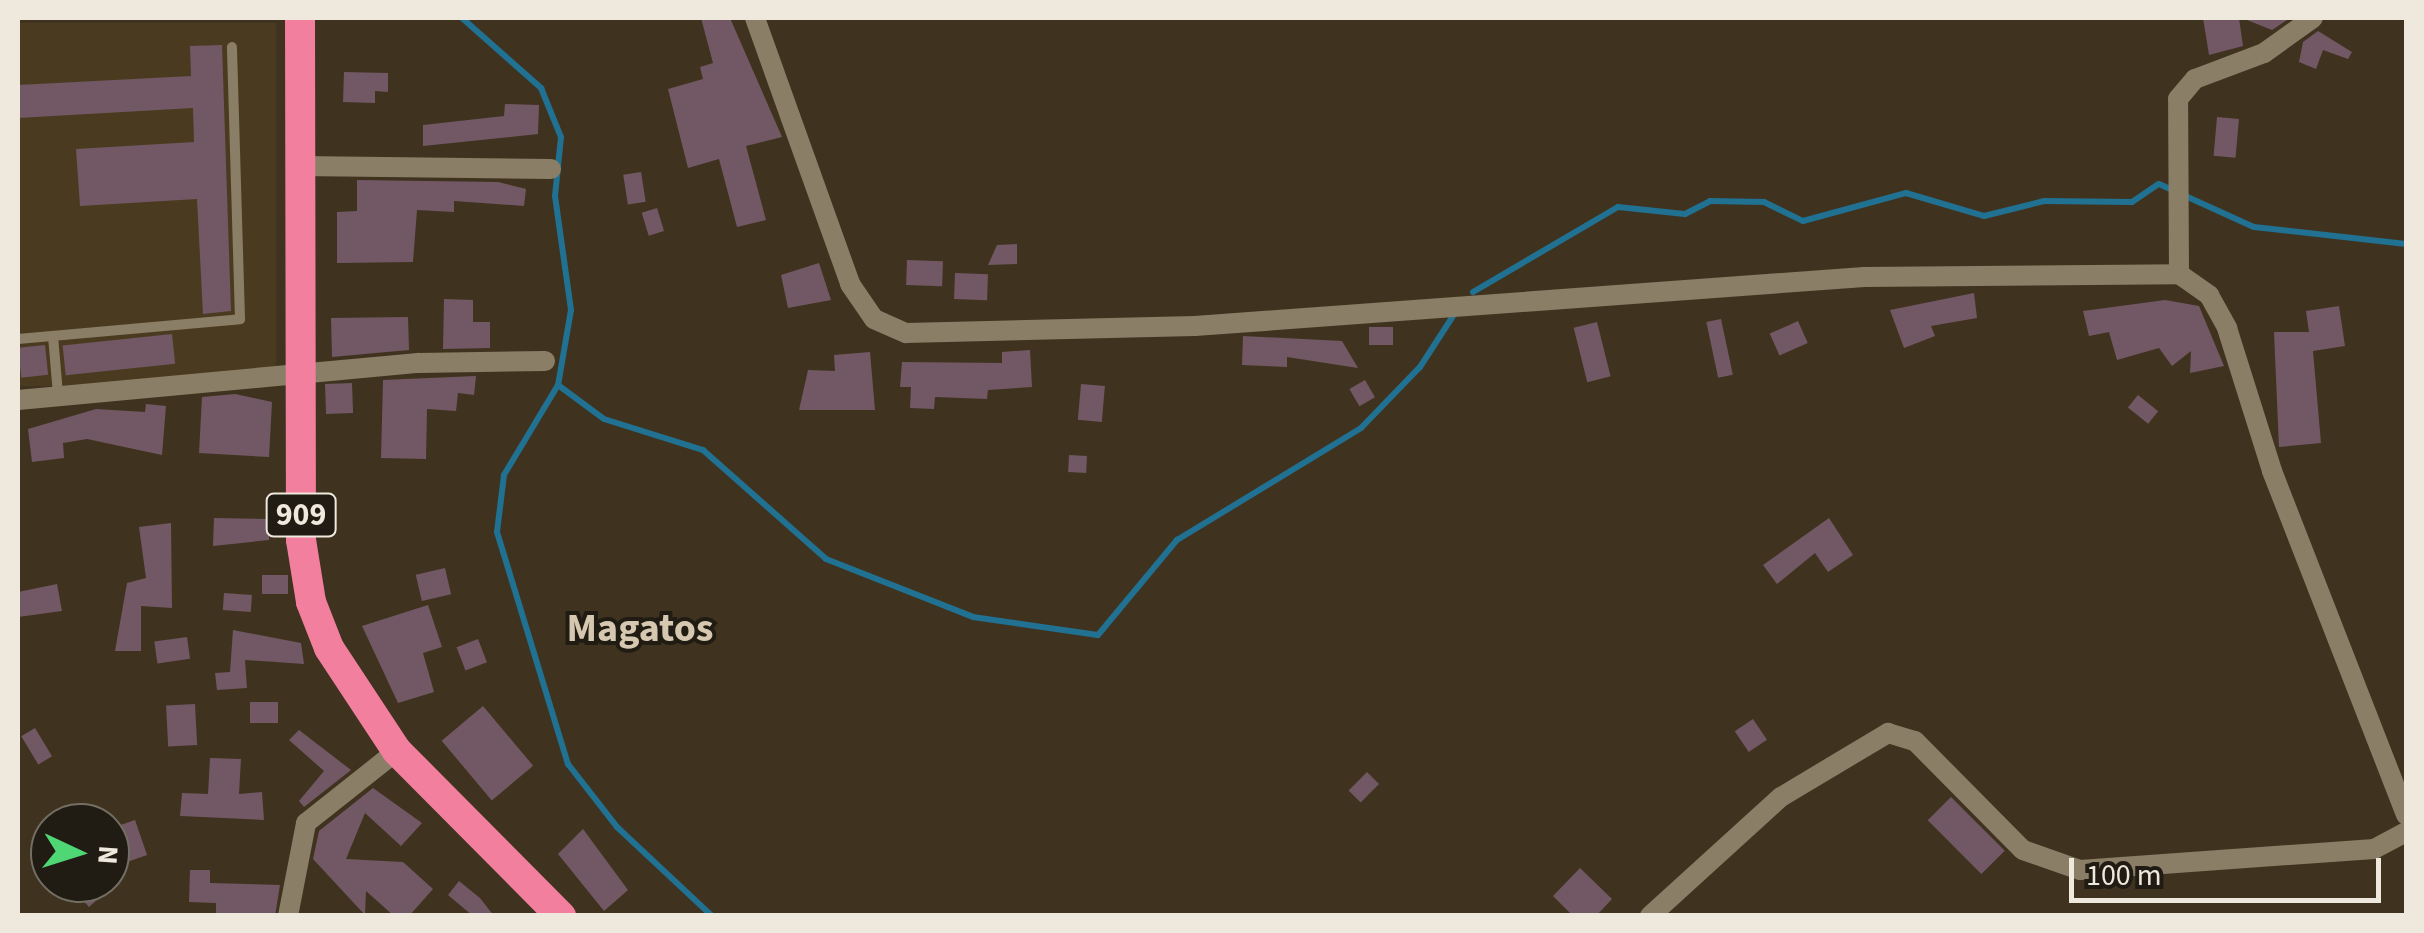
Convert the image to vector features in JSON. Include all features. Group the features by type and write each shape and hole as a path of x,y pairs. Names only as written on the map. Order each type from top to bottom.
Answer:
{"highway":[{"name":"909","path":"300,19 301,540 311,602 329,648 397,751 561,916"}],"street":[{"path":"755,18 850,284 874,319 906,333 1195,326 1864,277 2179,274 2210,295 2227,328 2406,815"},
{"path":"2179,274 2178,98 2195,79 2264,53 2313,18"},
{"path":"299,166 552,169"},
{"path":"18,400 301,372 545,361"},
{"path":"1650,916 1781,798 1888,733 1915,741 2024,850 2080,870 2374,848 2406,832"},
{"path":"288,916 306,823 397,751"}],"lane":[{"path":"18,339 240,319 232,47"},
{"path":"53,336 58,394"}],"shaded area":[{"path":"18,23 276,23 276,386 18,386"}],"building":[{"path":"701,18 730,18 782,137 746,146 766,220 737,227 719,159 688,168 668,89 703,79 700,67 713,63"},
{"path":"2203,18 2239,18 2243,46 2209,55"},
{"path":"2242,18 2290,18 2272,30"},
{"path":"2318,31 2352,52 2348,59 2323,50 2316,69 2299,62 2303,42"},
{"path":"222,45 231,311 203,314 197,199 80,206 76,149 194,142 193,108 18,118 18,85 191,76 190,46"},
{"path":"344,72 388,73 388,92 375,91 375,103 343,102"},
{"path":"505,104 539,105 538,134 423,146 423,125 504,116"},
{"path":"2217,117 2239,119 2236,158 2214,156"},
{"path":"641,172 646,202 628,204 623,175"},
{"path":"357,180 498,182 526,189 524,206 454,201 454,212 417,210 413,262 337,263 337,212 357,211"},
{"path":"657,208 664,231 649,236 642,213"},
{"path":"1017,244 1017,264 988,265 997,245"},
{"path":"907,260 943,261 942,286 906,285"},
{"path":"819,263 831,300 788,308 781,275"},
{"path":"955,273 988,274 987,300 954,299"},
{"path":"1974,293 1977,318 1931,326 1935,336 1904,348 1890,310"},
{"path":"444,299 473,300 473,322 490,322 490,348 443,349"},
{"path":"2165,300 2199,306 2224,366 2190,373 2191,351 2172,366 2159,348 2117,360 2109,332 2089,336 2083,311"},
{"path":"2339,306 2345,346 2313,351 2321,443 2279,447 2274,332 2309,332 2306,311"},
{"path":"408,317 409,350 332,357 331,318"},
{"path":"1721,319 1733,375 1718,378 1706,322"},
{"path":"1798,321 1808,343 1779,356 1770,334"},
{"path":"1597,322 1611,376 1587,382 1574,328"},
{"path":"1369,327 1393,327 1393,345 1369,345"},
{"path":"172,334 175,364 66,375 63,345"},
{"path":"1243,336 1342,341 1358,368 1287,357 1287,367 1242,365"},
{"path":"45,345 48,375 21,378 18,348"},
{"path":"1030,350 1032,387 988,390 987,399 935,397 934,409 910,408 911,387 900,387 902,362 1002,363 1002,352"},
{"path":"870,352 875,410 799,410 808,370 835,371 834,355"},
{"path":"476,376 474,395 458,393 456,411 427,409 426,459 381,458 383,380"},
{"path":"1365,380 1375,397 1359,406 1349,389"},
{"path":"352,383 353,413 326,414 325,384"},
{"path":"1081,384 1105,386 1102,422 1078,420"},
{"path":"235,394 272,402 269,457 199,453 202,397"},
{"path":"2138,395 2158,411 2148,424 2128,407"},
{"path":"146,404 166,406 162,455 87,439 63,443 64,458 32,462 28,429 96,409 145,412"},
{"path":"1069,455 1087,456 1086,473 1068,472"},
{"path":"214,518 270,519 269,540 213,546"},
{"path":"1829,518 1853,555 1828,572 1815,553 1777,584 1763,565"},
{"path":"171,523 172,608 141,606 141,651 115,651 127,583 146,578 139,527"},
{"path":"445,568 451,594 422,601 416,575"},
{"path":"262,575 288,575 288,594 262,594"},
{"path":"57,584 62,611 18,617 18,592"},
{"path":"224,593 252,595 251,612 223,610"},
{"path":"428,605 442,647 423,653 434,692 398,703 362,626"},
{"path":"233,630 301,643 304,664 245,660 247,688 217,690 215,673 230,672"},
{"path":"187,637 190,659 157,663 154,642"},
{"path":"478,639 487,662 465,671 457,647"},
{"path":"250,702 278,702 278,723 250,723"},
{"path":"195,704 197,745 168,746 166,706"},
{"path":"483,706 533,766 492,800 442,741"},
{"path":"1753,719 1767,740 1749,752 1735,731"},
{"path":"35,728 52,756 38,765 21,736"},
{"path":"299,730 351,770 304,807 299,801 324,771 289,740"},
{"path":"210,758 241,759 239,794 262,792 264,820 180,816 182,793 208,794"},
{"path":"1367,772 1379,784 1361,802 1349,790"},
{"path":"373,788 422,823 401,846 365,813 346,859 403,862 433,889 409,916 394,916 366,891 365,915 313,859 319,831"},
{"path":"1951,797 2005,851 1981,874 1928,820"},
{"path":"135,820 147,855 130,861 130,822"},
{"path":"583,829 628,890 604,911 558,854"},
{"path":"1580,868 1612,899 1596,916 1573,916 1553,896"},
{"path":"190,870 210,870 210,883 280,885 275,916 216,916 216,903 189,902"},
{"path":"459,881 494,916 473,916 448,895"}],"waterway":[{"path":"462,18 541,88 561,137 555,196 571,310 558,385 504,475 497,532 568,764 617,827 712,916"},
{"path":"1473,292 1618,207 1685,214 1710,201 1764,202 1803,221 1906,193 1984,216 2044,201 2132,202 2159,184 2254,227 2406,244"},
{"path":"558,385 604,419 703,450 826,559 973,617 1098,635 1177,540 1361,428 1420,367 1455,313"}],"district":[{"name":"Magatos","path":"640,629"}]}
